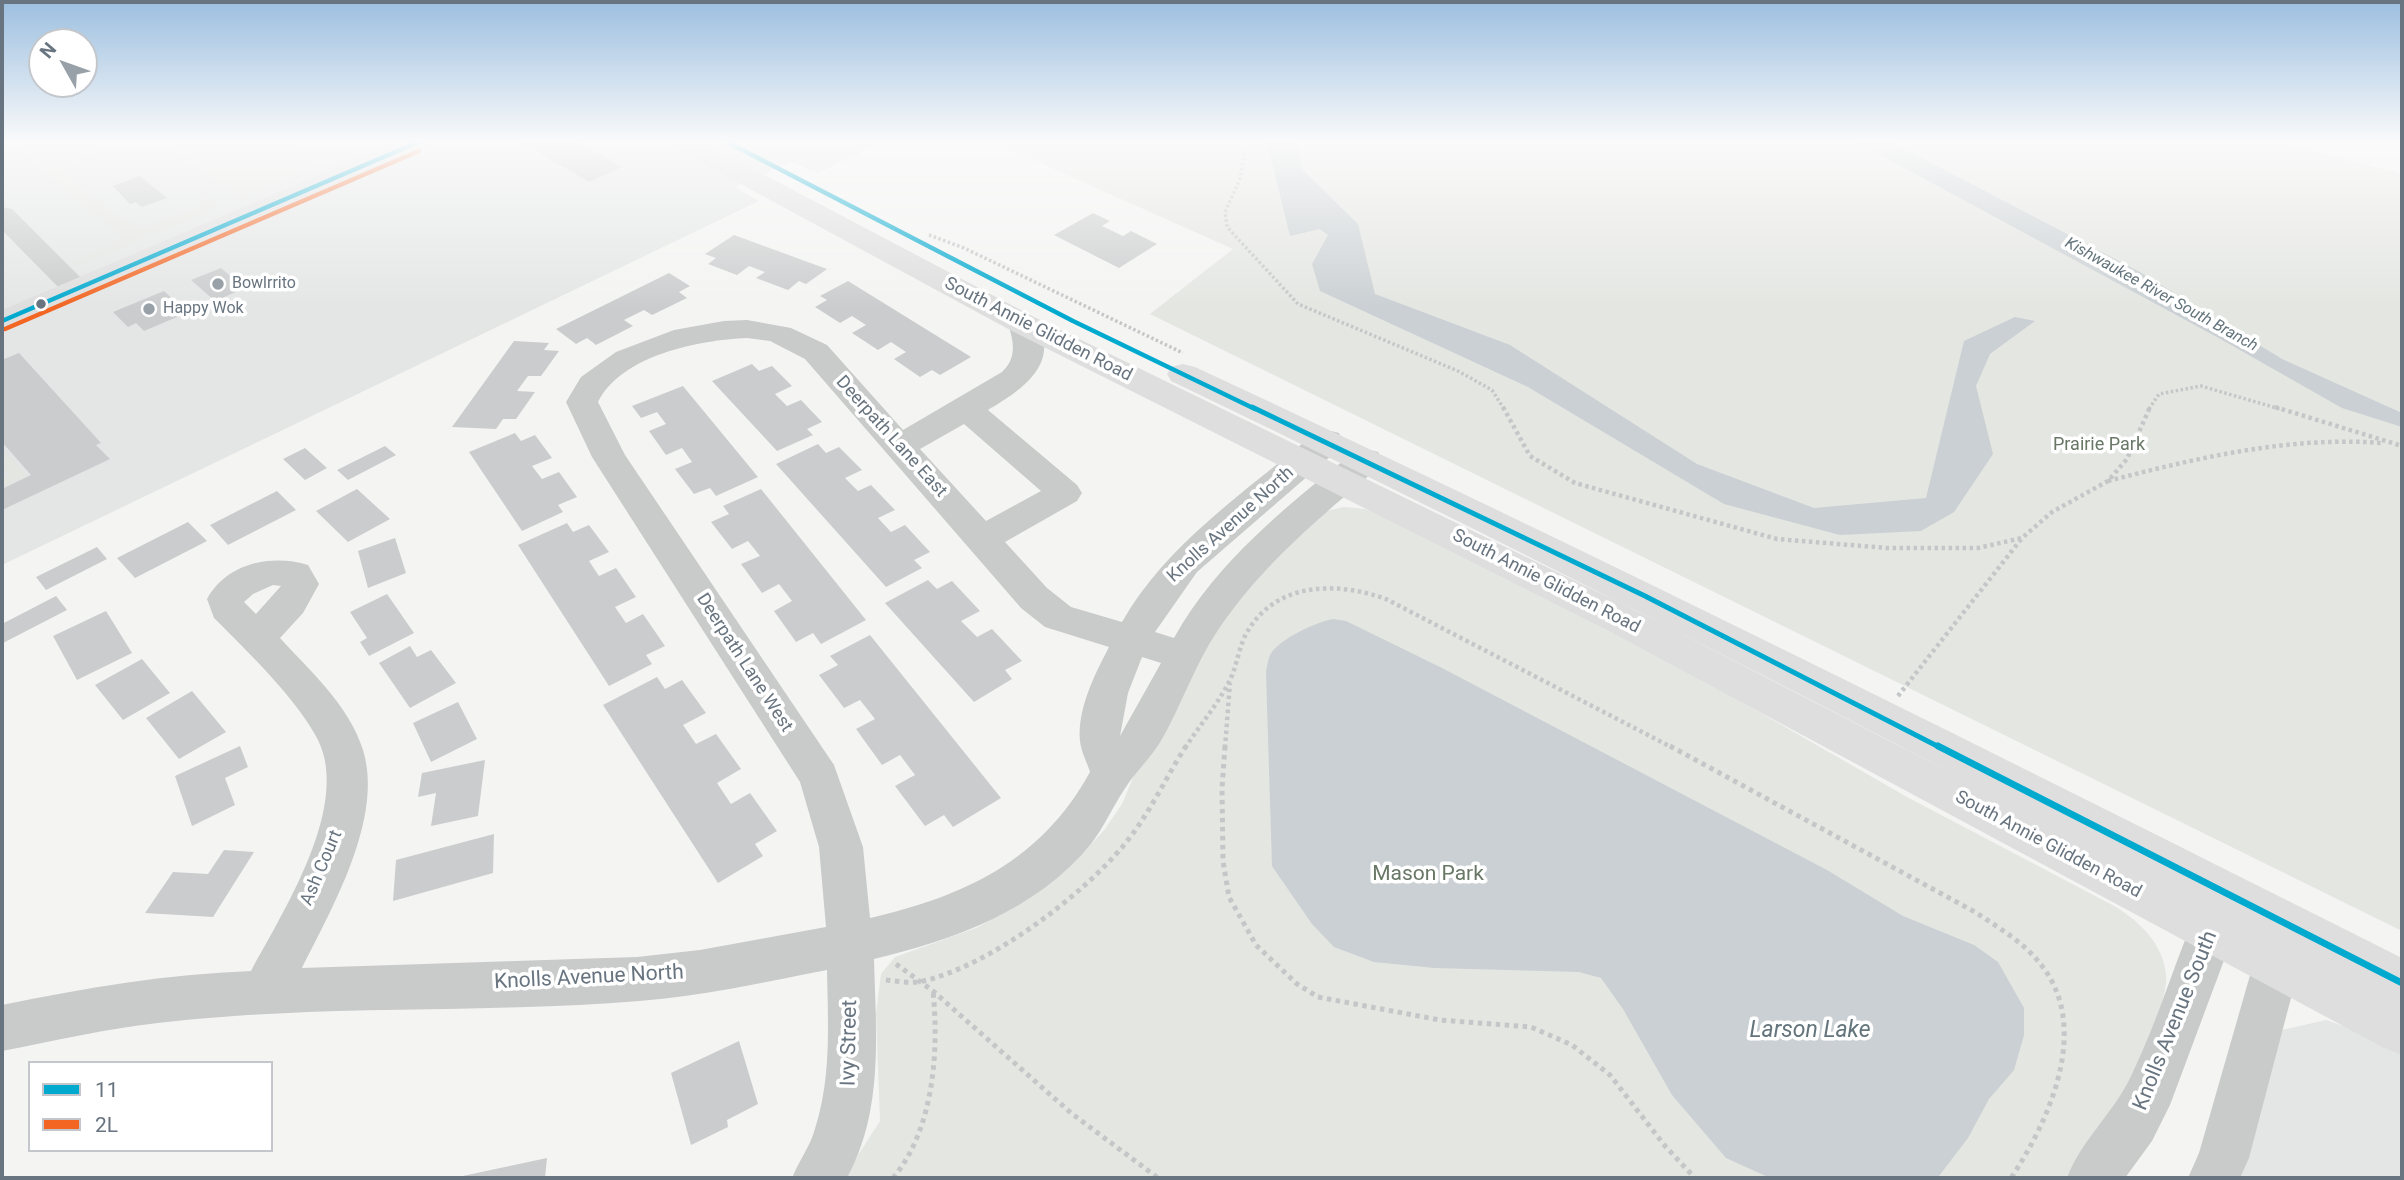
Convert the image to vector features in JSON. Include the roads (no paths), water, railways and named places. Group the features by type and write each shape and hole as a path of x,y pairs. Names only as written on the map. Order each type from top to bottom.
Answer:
{"main road":[{"path":"2,321 288,198"},
{"name":"South Annie Glidden Road","path":"788,198 1023,324 1315,452"},
{"name":"South Annie Glidden Road","path":"835,198 1353,471 1623,621 2282,944 2402,983"},
{"name":"South Annie Glidden Road","path":"2282,944 2402,1031"}],"street":[{"path":"2,215 76,289"},
{"path":"900,446 1015,378 1022,370 1030,344 1023,324"},
{"name":"Deerpath Lane East","path":"582,402 592,384 628,358 687,335 734,327 768,331 793,339 816,352 1034,598 1058,617 1183,655"},
{"name":"Deerpath Lane West","path":"582,402 609,457 820,777 841,847 855,955"},
{"path":"965,408 1065,493 983,539"},
{"name":"Knolls Avenue North","path":"1111,773 1100,738 1107,703 1132,639 1165,583 1184,563 1315,452"},
{"name":"Knolls Avenue North","path":"2,1028 103,1007 265,992 639,979 855,955 978,906 1039,867 1074,832 1092,809 1111,773 1138,745 1183,655 1223,595 1248,564 1353,471"},
{"name":"Ash Court","path":"258,639 332,729 342,749 348,771 339,835 265,992"},
{"name":"Knolls Avenue South","path":"2107,1173 2152,1088 2219,912"},
{"path":"2214,1178 2223,1158 2282,944"},
{"name":"Ivy Street","path":"818,1178 835,1148 849,1097 853,1065 855,955"}],"water":[{"path":"1281,198 1332,198 1358,224 1375,294 1510,345 1697,464 1814,508 1926,498 1964,341 2015,317 2035,321 1990,354 1976,386 1993,454 1954,512 1921,531 1840,535 1724,504 1528,387 1320,291 1312,264 1328,235 1320,229 1290,236"},
{"name":"Kishwaukee River South Branch","path":"1960,198 1998,198 2140,272 2282,359 2402,413 2402,427 2342,408"},
{"name":"Larson Lake","path":"1333,619 1346,621 1442,668 1827,870 1903,916 1974,945 1998,962 2024,1008 2024,1035 2014,1070 1989,1099 1968,1138 1939,1176 1770,1178 1726,1158 1672,1095 1623,1009 1601,978 1579,972 1435,968 1374,962 1334,947 1312,924 1272,866 1266,672 1270,655 1281,643 1308,627"}],"place":[{"name":"Bowlrrito","path":"218,284"},
{"name":"Happy Wok","path":"149,309"}],"park label":[{"name":"Prairie Park","path":"2099,445"},
{"name":"Mason Park","path":"1428,875"}]}
